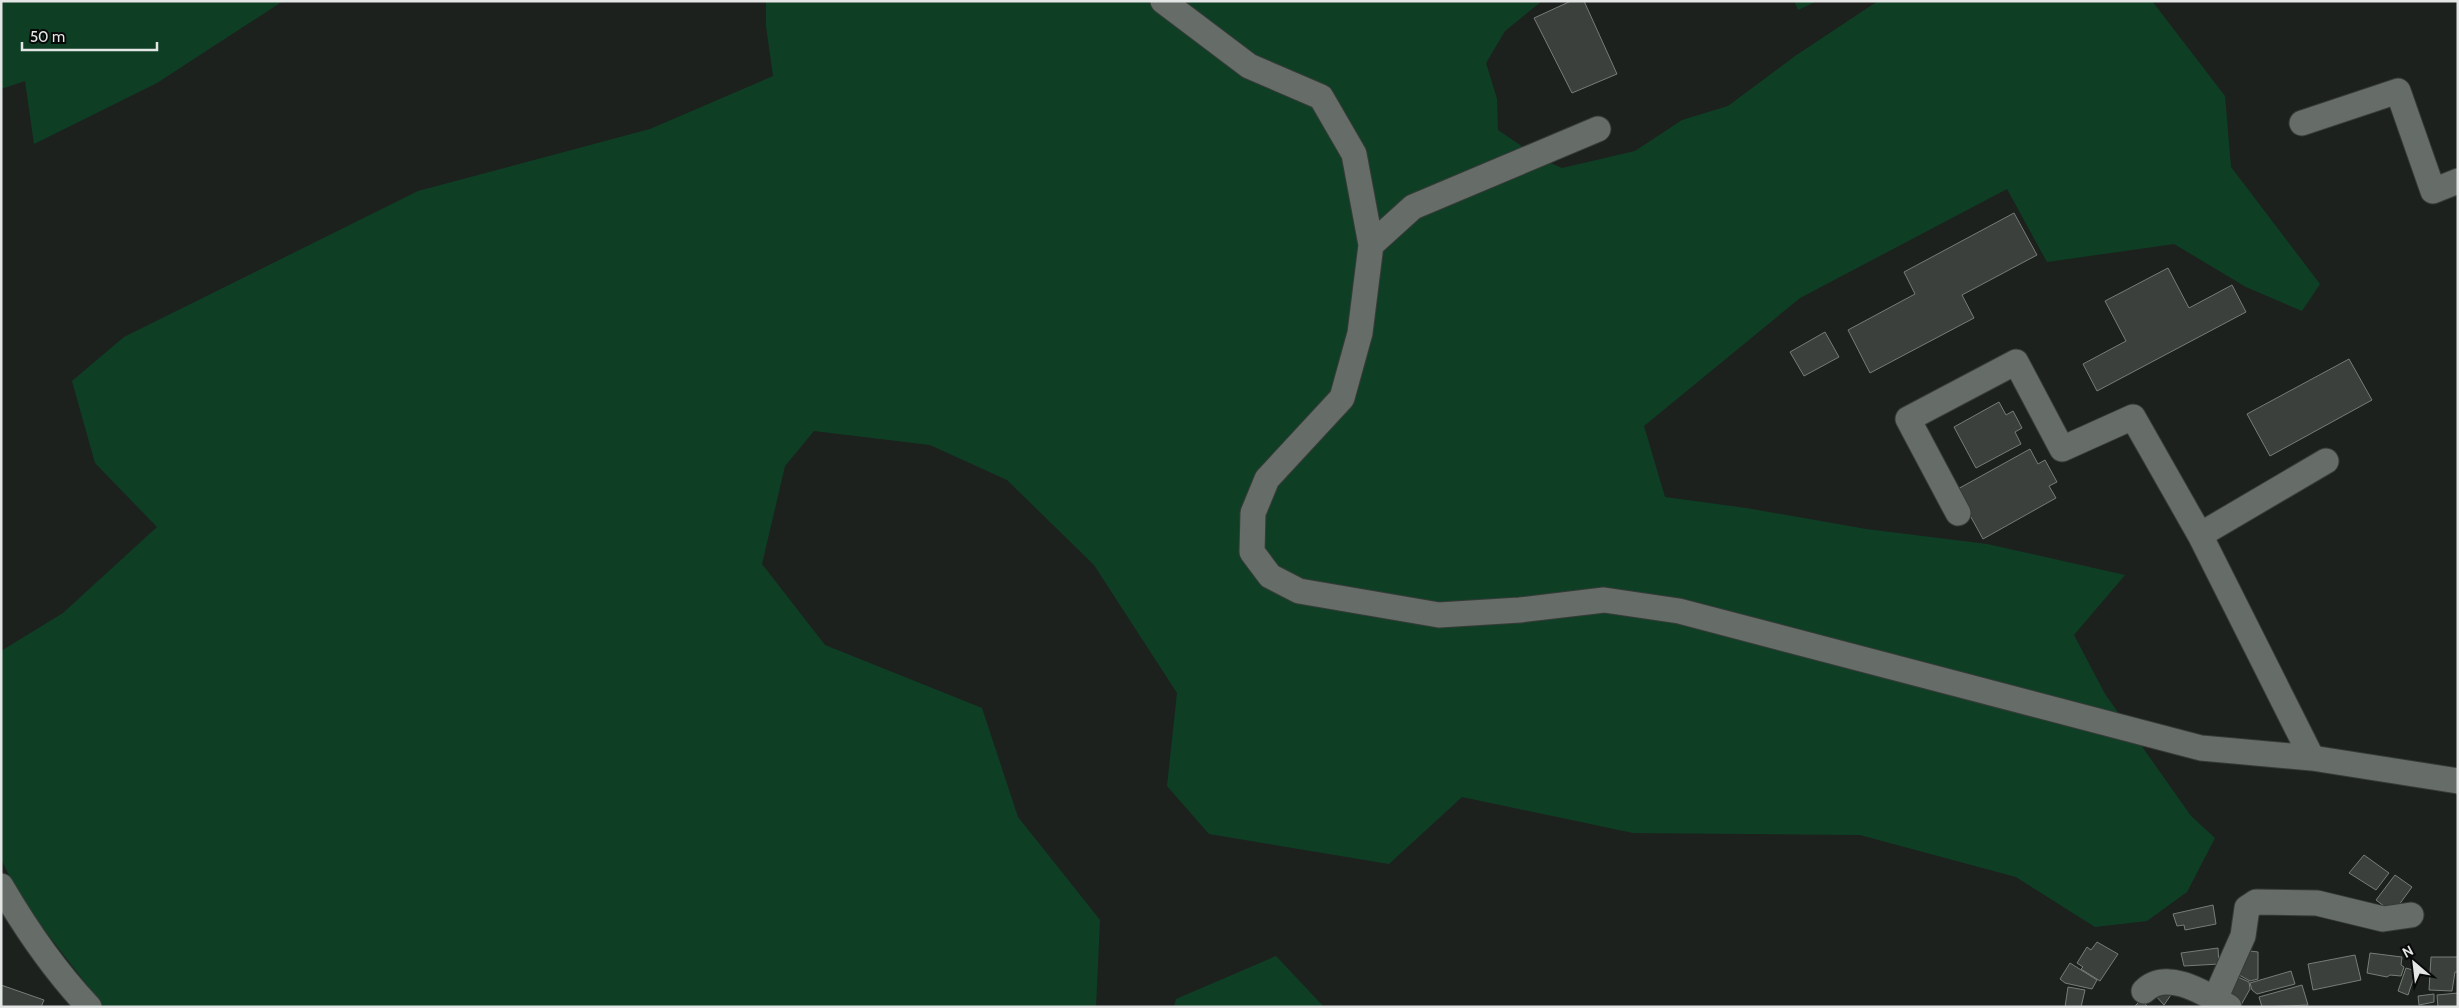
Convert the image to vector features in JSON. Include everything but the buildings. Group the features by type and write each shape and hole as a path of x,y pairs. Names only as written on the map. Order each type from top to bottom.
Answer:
{"street":[{"path":"1163,1 1249,66 1321,97 1354,154 1371,245 1360,333 1342,398 1267,479 1253,513 1252,552 1270,576 1299,591 1439,615 1520,610 1604,600 1679,611 2201,748 2312,758 2458,781"},
{"path":"2302,124 2398,91 2433,191 2458,181"},
{"path":"1371,245 1413,207 1598,129"},
{"path":"1958,513 1908,419 2016,362 2062,448 2133,418 2200,535 2312,758"},
{"path":"2200,535 2326,461"},
{"path":"1,886 20,918 84,1005"},
{"path":"2144,991 2150,985 2178,982 2222,1003 2243,936 2247,908 2256,902 2317,904 2383,919 2410,915"}],"green space":[{"path":"1,1 289,1 280,3 157,83 34,144 25,81 1,89"},
{"path":"766,1 1542,1 1505,31 1486,63 1497,99 1498,130 1539,158 1562,168 1635,151 1682,120 1728,106 1795,56 1878,1 2152,1 2225,96 2231,167 2320,284 2302,311 2246,287 2174,244 2047,262 2007,189 1800,298 1644,426 1665,497 1746,508 1866,529 1987,544 2125,575 2074,635 2105,694 2191,816 2215,838 2187,892 2147,921 2095,927 2016,877 1860,835 1633,833 1462,797 1389,864 1209,834 1167,786 1177,693 1094,565 1007,480 930,445 814,431 785,466 762,564 825,645 982,708 1018,817 1100,920 1096,1007 104,1007 22,901 1,859 1,651 63,613 157,527 95,463 72,381 124,337 418,191 650,129 773,76 766,26"},
{"path":"1794,1 1817,1 1798,10"},
{"path":"1276,956 1324,1007 1174,1007 1176,999"}]}
